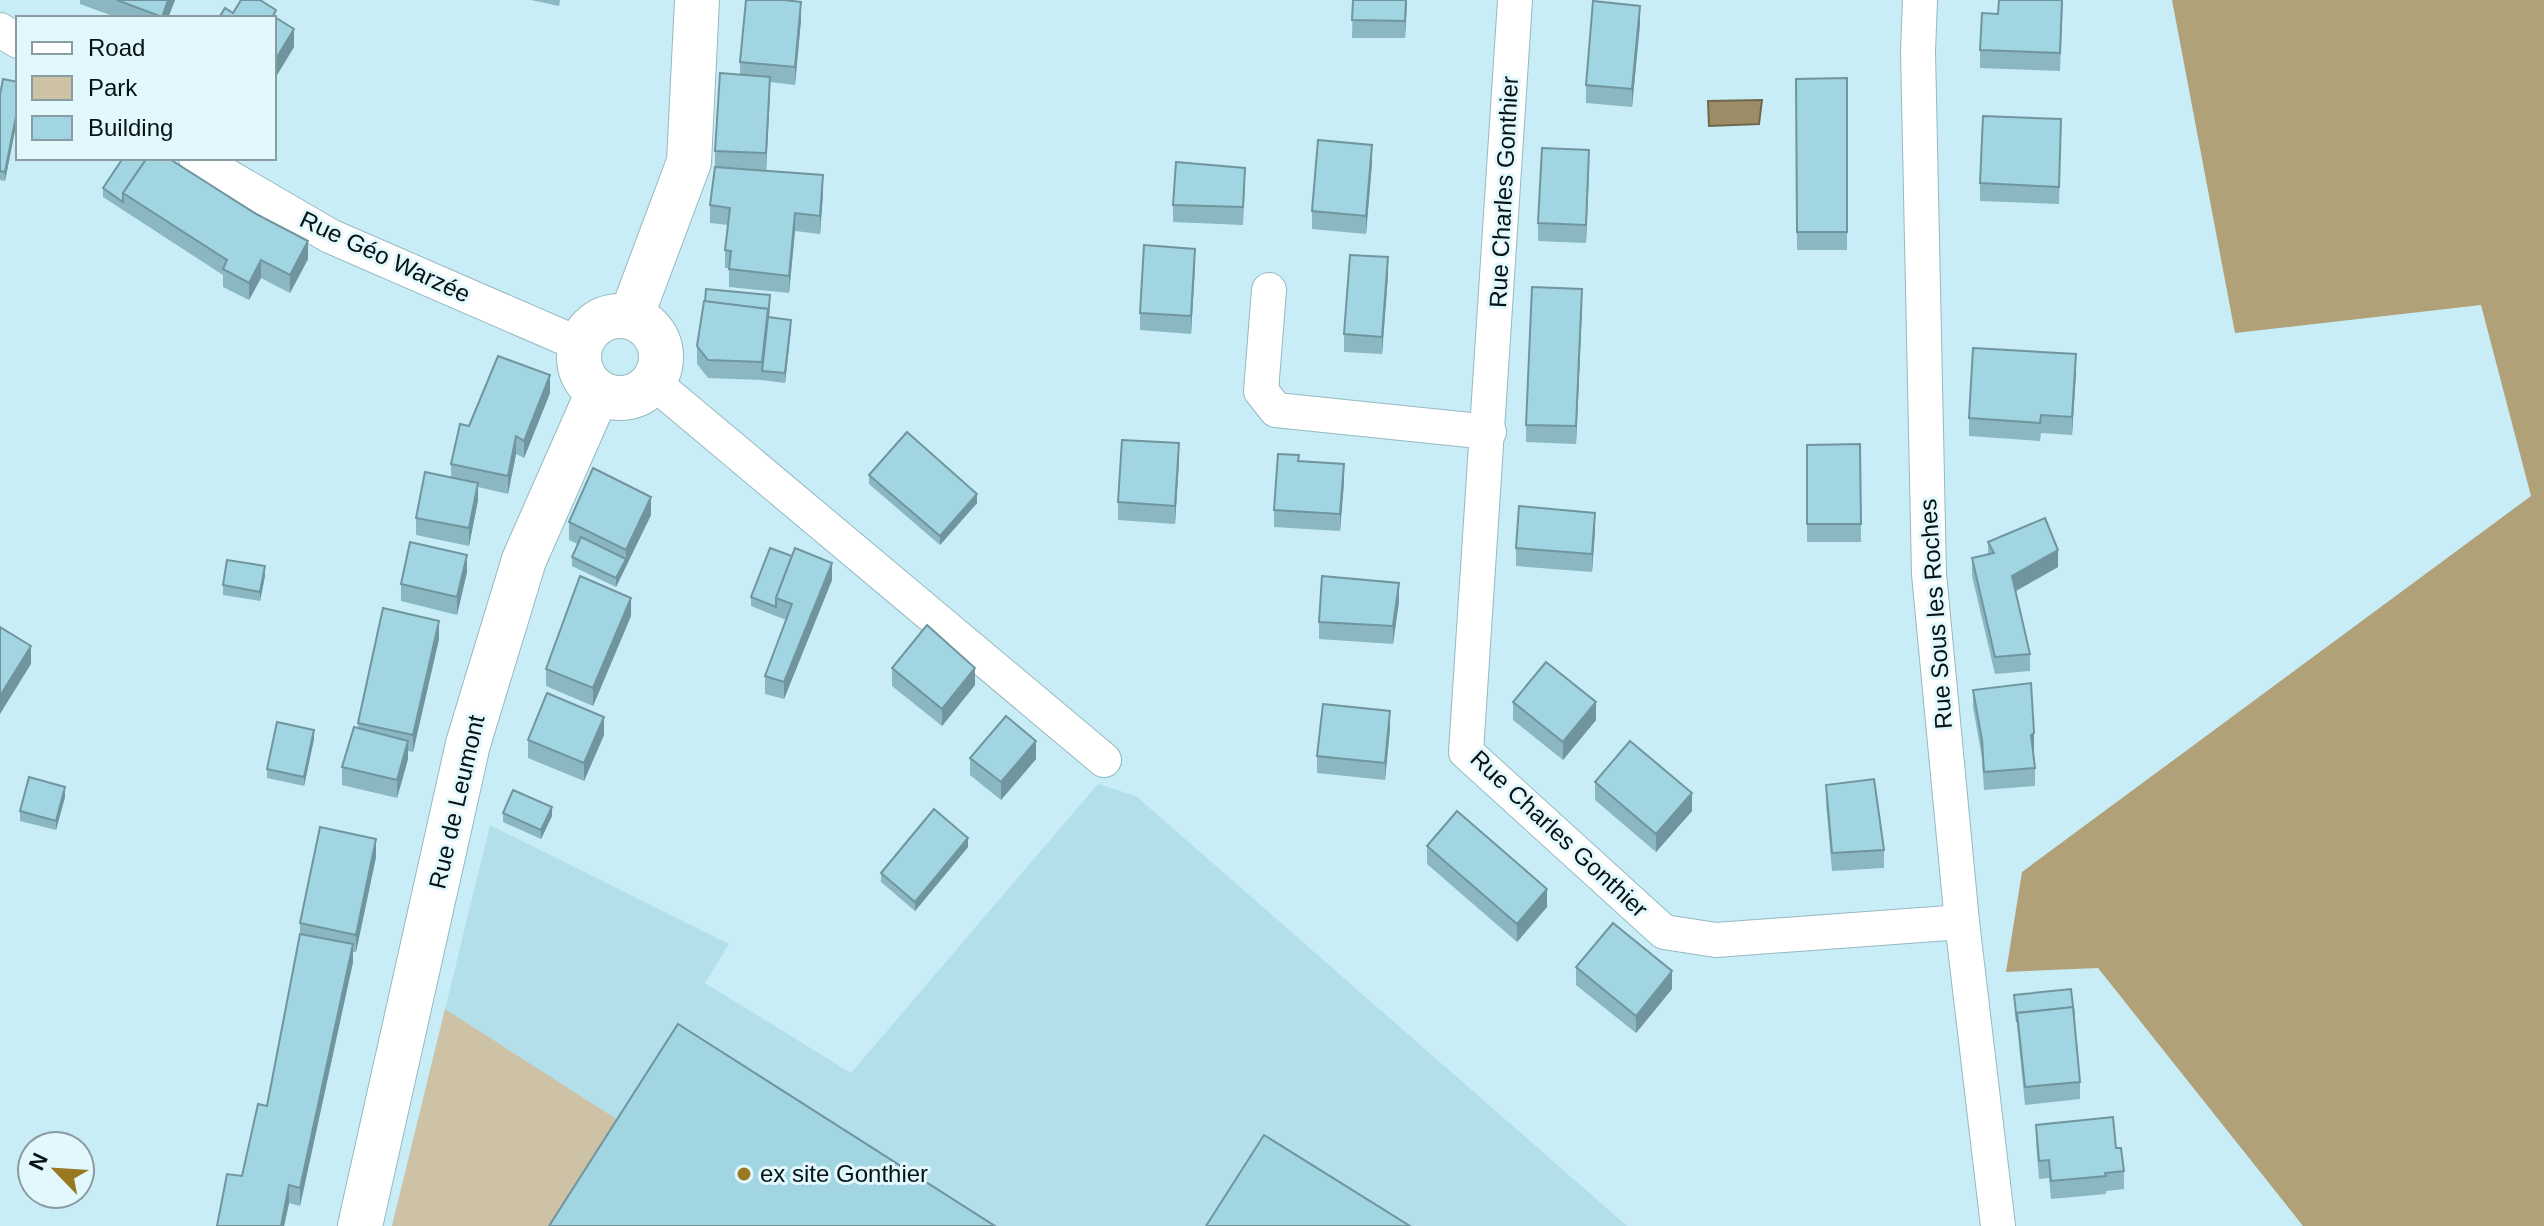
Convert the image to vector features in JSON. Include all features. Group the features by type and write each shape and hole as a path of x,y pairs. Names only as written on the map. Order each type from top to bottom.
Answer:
{"street":[{"path":"631,317 689,162 697,0"},
{"name":"Rue Charles Gonthier","path":"1515,0 1466,752 1664,932 1716,940 1962,922"},
{"name":"Rue Sous les Roches","path":"1920,0 1918,67 1929,574 1962,922 1998,1226"},
{"name":"Rue Géo Warzée","path":"199,160 330,236 581,345"},
{"path":"1269,290 1261,391 1276,410 1489,432"},
{"path":"631,317 643,322 659,343 659,370 646,389 628,397 608,396 598,392 582,372 581,345 586,334 606,318 631,317"},
{"path":"653,382 1104,760"},
{"name":"Rue de Leumont","path":"360,1226 468,744 524,560 598,392"}],"shaded area":[{"path":"2172,0 2544,0 2544,1226 2303,1226 2098,968 2006,972 2022,872 2531,496 2481,305 2235,333"},
{"path":"1762,100 1759,124 1709,126 1708,101"},
{"path":"1098,784 1136,796 1627,1226 392,1226 490,825 729,944 705,983 851,1073"}],"green space":[{"path":"445,1009 621,1122 555,1226 392,1226"}],"building":[{"path":"117,0 168,0 162,16"},
{"path":"241,0 260,0 276,10 273,16 220,16 225,8 233,13"},
{"path":"746,0 801,2 795,67 740,62"},
{"path":"1353,0 1406,0 1405,21 1352,20"},
{"path":"1999,0 2062,0 2060,53 1980,50 1982,13 1998,14"},
{"path":"1593,1 1640,6 1632,89 1586,85"},
{"path":"276,18 294,29 276,56"},
{"path":"720,73 770,77 766,153 715,151"},
{"path":"1847,78 1847,232 1797,232 1796,79"},
{"path":"3,79 16,82 16,116 5,172 0,171 0,95"},
{"path":"1983,116 2061,119 2059,187 1980,183"},
{"path":"1318,140 1372,145 1366,216 1312,211"},
{"path":"1542,148 1589,150 1586,225 1538,223"},
{"path":"122,160 146,160 123,193 123,202 103,188"},
{"path":"146,160 171,160 256,214 308,241 290,275 261,260 249,283 223,269 227,260 123,193"},
{"path":"1176,162 1245,168 1243,207 1173,205"},
{"path":"715,167 823,175 820,216 795,213 789,276 729,269 731,251 725,250 730,208 710,205"},
{"path":"1144,245 1195,249 1191,316 1140,313"},
{"path":"1350,255 1388,257 1382,337 1344,334"},
{"path":"1532,287 1582,289 1576,426 1526,425"},
{"path":"706,289 770,295 768,317 768,309 705,302"},
{"path":"704,301 768,309 762,362 708,360 697,346"},
{"path":"768,317 791,320 785,373 762,371"},
{"path":"1973,348 2076,354 2072,417 2041,415 2040,423 1969,418"},
{"path":"498,356 550,375 524,441 516,436 508,476 451,464 460,424 469,426"},
{"path":"907,432 977,494 940,536 869,475"},
{"path":"1122,440 1179,443 1175,506 1118,502"},
{"path":"1860,444 1861,524 1807,524 1807,445"},
{"path":"1278,454 1299,455 1298,461 1344,464 1340,514 1274,510"},
{"path":"593,468 651,497 626,550 569,522"},
{"path":"425,472 478,483 469,528 416,518"},
{"path":"1519,506 1595,513 1592,554 1516,548"},
{"path":"2045,518 2058,550 2012,576 2030,654 1995,657 1972,558 1994,553 1988,542"},
{"path":"581,537 626,559 616,578 572,557"},
{"path":"410,542 467,555 457,597 401,584"},
{"path":"770,548 792,556 776,598 776,607 751,597"},
{"path":"795,548 832,563 784,682 765,676 792,604 776,598"},
{"path":"227,560 265,566 260,592 223,585"},
{"path":"580,576 631,598 593,688 546,669"},
{"path":"1322,576 1399,583 1393,626 1319,622"},
{"path":"383,608 439,621 413,735 358,723"},
{"path":"927,625 975,668 942,709 892,668"},
{"path":"0,627 31,646 0,696"},
{"path":"1546,662 1596,702 1563,742 1513,702"},
{"path":"2031,683 2034,733 2031,735 2035,768 1984,772 1973,690"},
{"path":"547,693 604,717 584,763 528,740"},
{"path":"1323,704 1390,711 1385,763 1317,756"},
{"path":"1006,716 1036,741 1001,782 970,758"},
{"path":"277,722 314,730 304,777 267,769"},
{"path":"354,727 408,741 397,780 342,767"},
{"path":"1630,741 1692,793 1656,834 1595,782"},
{"path":"29,777 65,787 56,821 20,811"},
{"path":"1874,779 1884,850 1832,853 1826,785"},
{"path":"513,790 552,807 541,830 503,813"},
{"path":"934,809 968,838 915,902 881,873"},
{"path":"1457,811 1547,889 1517,924 1427,846"},
{"path":"320,827 376,839 356,935 300,923"},
{"path":"1613,923 1672,971 1636,1016 1576,967"},
{"path":"300,934 353,944 300,1188 289,1185 281,1226 217,1226 227,1174 242,1176 258,1104 267,1106"},
{"path":"2071,989 2074,1015 2073,1007 2017,1013 2017,1022 2014,995"},
{"path":"2073,1007 2080,1082 2025,1087 2017,1013"},
{"name":"ex site Gonthier","path":"678,1024 995,1226 549,1226"},
{"path":"2113,1117 2116,1148 2121,1148 2124,1171 2105,1173 2106,1176 2051,1181 2049,1160 2039,1161 2036,1125"},
{"path":"1264,1135 1410,1226 1206,1226"}],"place":[{"name":"ex site Gonthier","path":"744,1174"}]}
